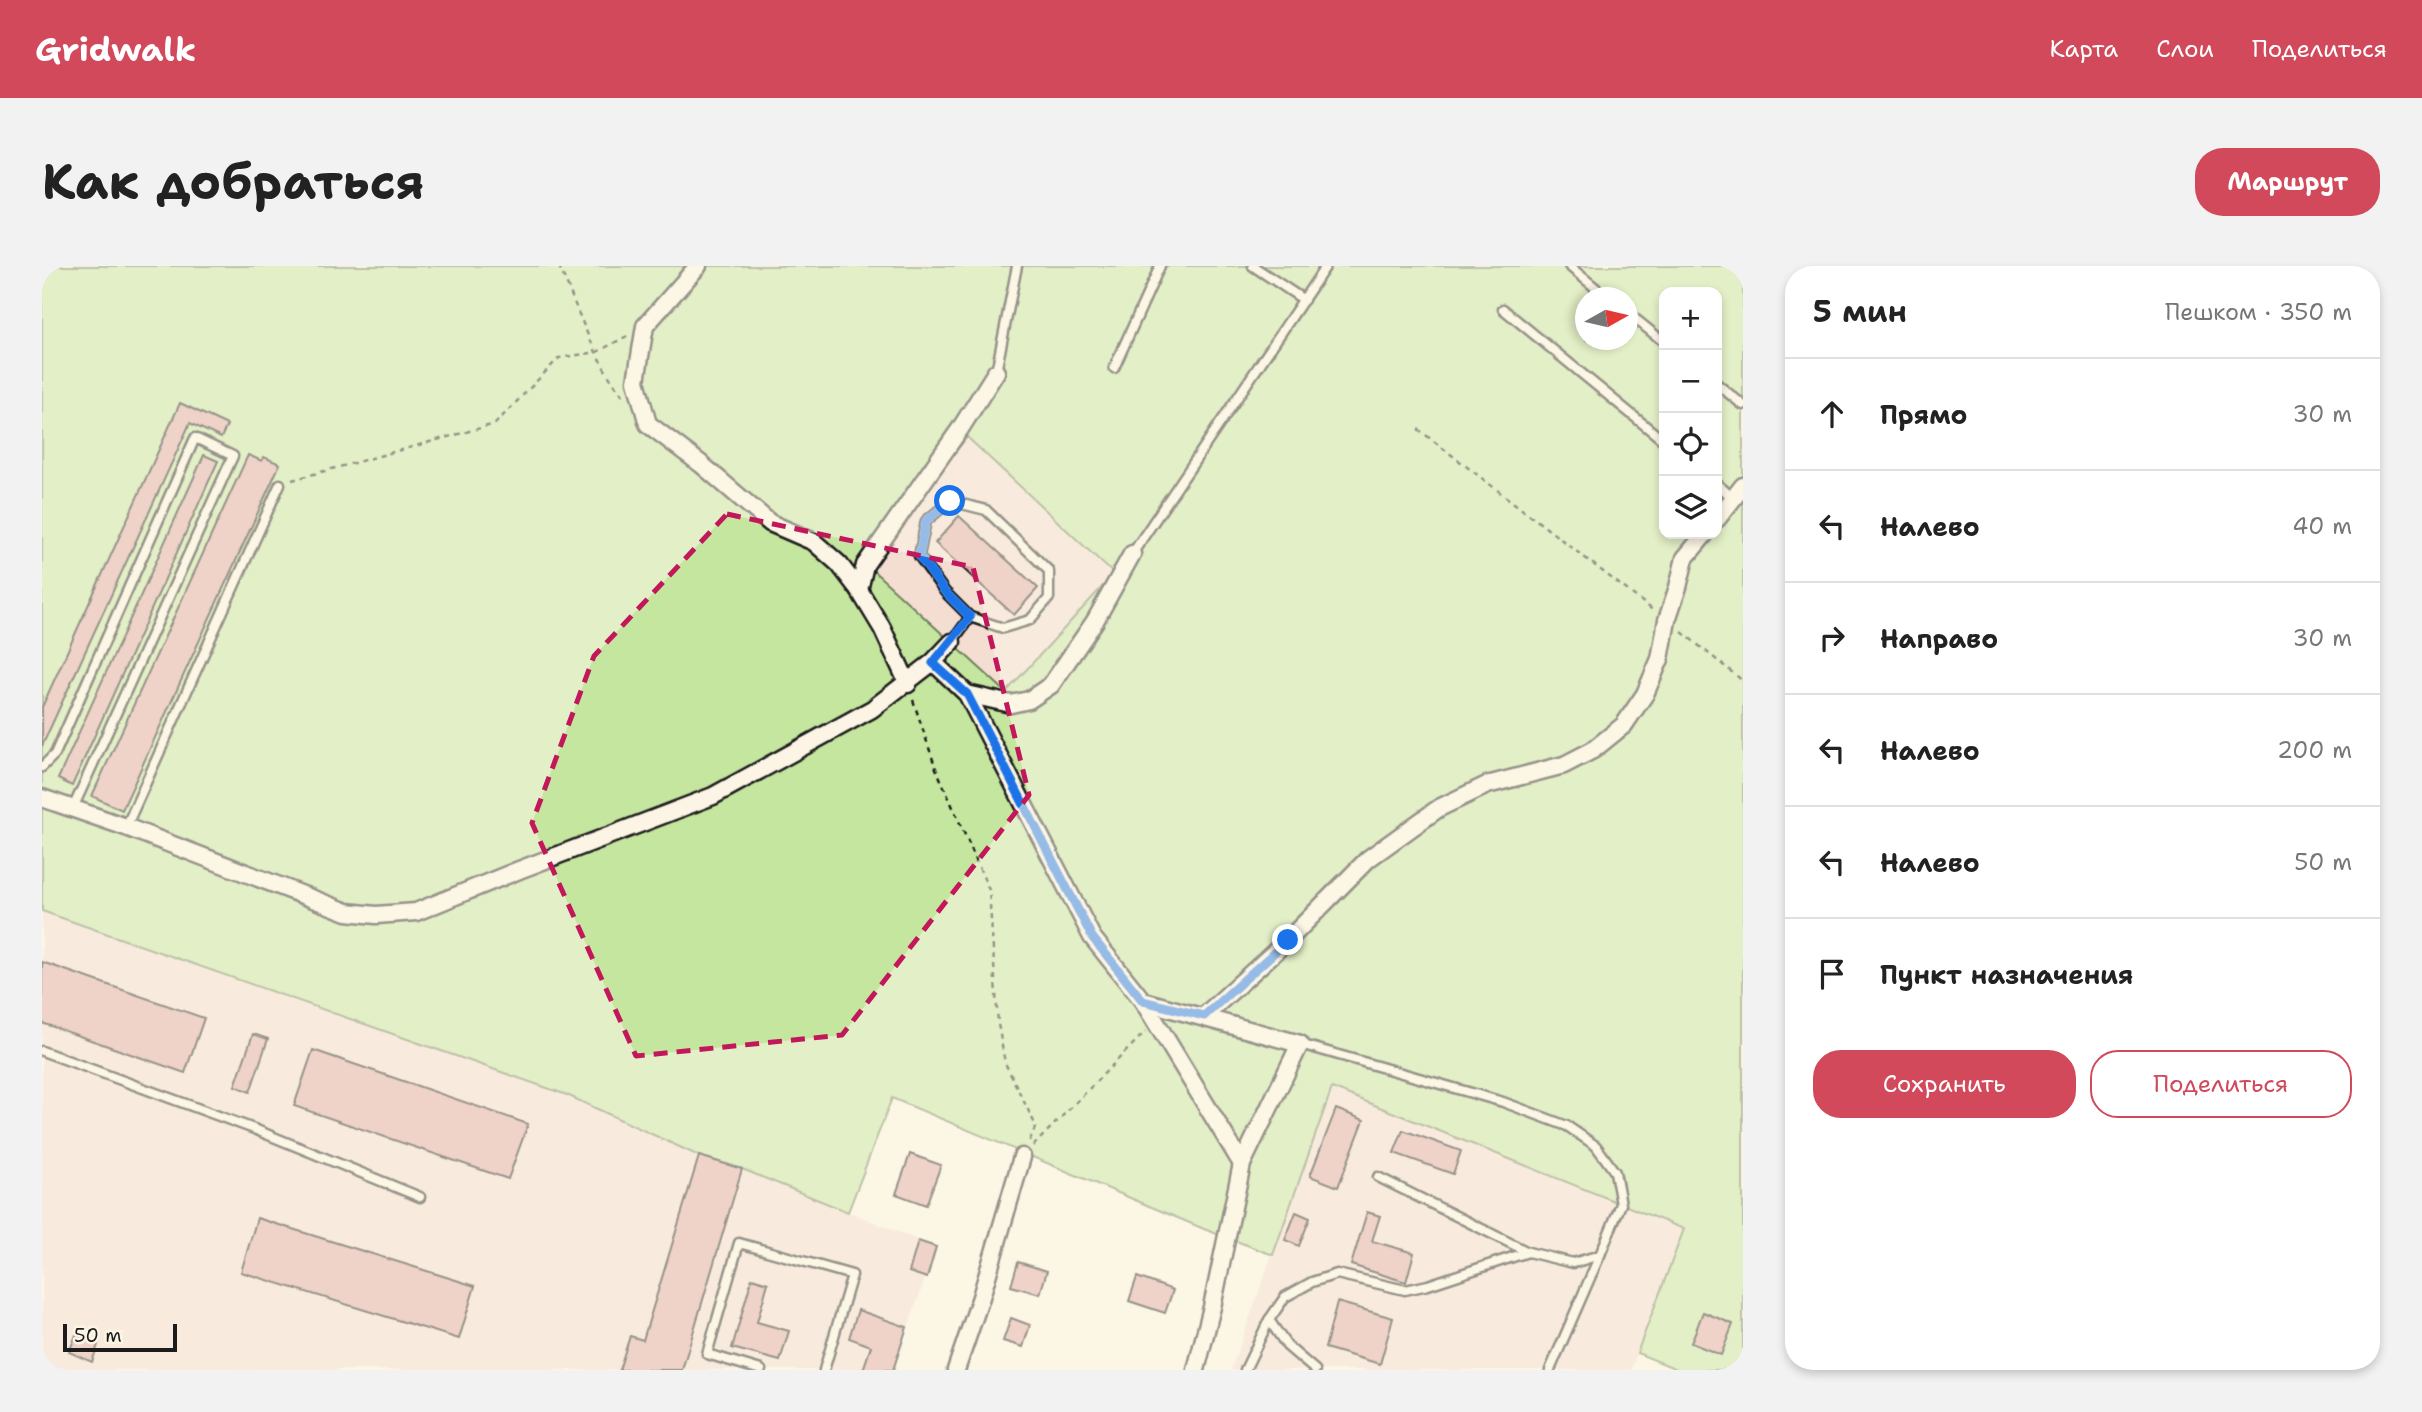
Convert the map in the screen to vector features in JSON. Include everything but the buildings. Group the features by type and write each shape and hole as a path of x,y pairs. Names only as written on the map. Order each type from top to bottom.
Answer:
{"street":[{"path":"698,266 645,326 636,381 648,424 701,464 769,523 814,542 839,564 859,590 882,628 908,684"},
{"path":"859,590 865,565 960,429 996,372"},
{"path":"1722,513 1738,492"},
{"path":"1204,1016 1288,940 1368,859 1439,807 1488,785 1564,765 1593,750 1624,725 1645,694 1660,659 1667,620 1685,558 1701,539"},
{"path":"967,694 1011,704 1029,700 1051,685 1095,621 1132,554"},
{"path":"42,798 126,827 347,912 376,915 416,912 713,796 872,709 908,684 952,642"},
{"path":"933,663 967,694 1092,937 1143,1001 1241,1164"},
{"path":"1143,1001 1300,1044 1241,1164 1212,1307 1196,1370"},
{"path":"956,1370 981,1297 1022,1157"}],"lane":[{"path":"996,372 1017,266"},
{"path":"1114,368 1160,266"},
{"path":"1253,266 1304,300"},
{"path":"1132,554 1326,266"},
{"path":"1569,266 1595,287"},
{"path":"1503,309 1659,437"},
{"path":"1638,321 1659,338"},
{"path":"1722,388 1743,405"},
{"path":"42,767 55,754 195,438 233,456 73,808"},
{"path":"126,827 280,484"},
{"path":"950,501 986,510 1049,571 1049,598 1030,620 1003,628 970,617 945,592 919,556 926,521 950,501"},
{"path":"952,642 970,617"},
{"path":"1300,1044 1503,1102 1567,1126 1596,1146 1615,1172 1621,1204 1550,1370"},
{"path":"42,1051 254,1129 420,1197"},
{"path":"1378,1177 1528,1252 1573,1263 1600,1255"},
{"path":"761,1370 707,1354 739,1243 852,1275 824,1370"},
{"path":"1245,1370 1269,1320 1285,1297 1311,1282 1336,1274 1405,1290 1528,1252"},
{"path":"1269,1320 1287,1346 1315,1370"}],"path":[{"path":"559,266 613,384 631,404"},
{"path":"280,484 495,424 558,358 597,352 645,326"},
{"path":"1418,429 1743,681"},
{"path":"908,684 935,766 989,890 998,1024 1005,1063 1036,1126 1022,1157"},
{"path":"1022,1157 1155,1021"}],"highlighted area":[{"path":"727,514 973,567 1029,795 842,1035 636,1056 532,823 594,656"}],"shaded area":[{"path":"967,436 1114,575 1006,692 868,566"},
{"path":"42,911 567,1095 699,1156 742,1169 936,1247 893,1370 42,1370"},
{"path":"1331,1088 1684,1229 1631,1370 1231,1370"}],"green space":[{"path":"42,266 1743,266 1743,1370 1679,1370 1637,1353 1684,1229 1332,1088 1273,1255 1204,1229 892,1098 848,1212 742,1169 699,1156 567,1095 42,911","holes":["967,437 1114,574 1006,692 868,566"]}],"route":[{"path":"950,501 926,521 919,556 945,592 970,617 933,663 967,694 1092,937 1143,1001 1204,1016 1288,940"}]}
